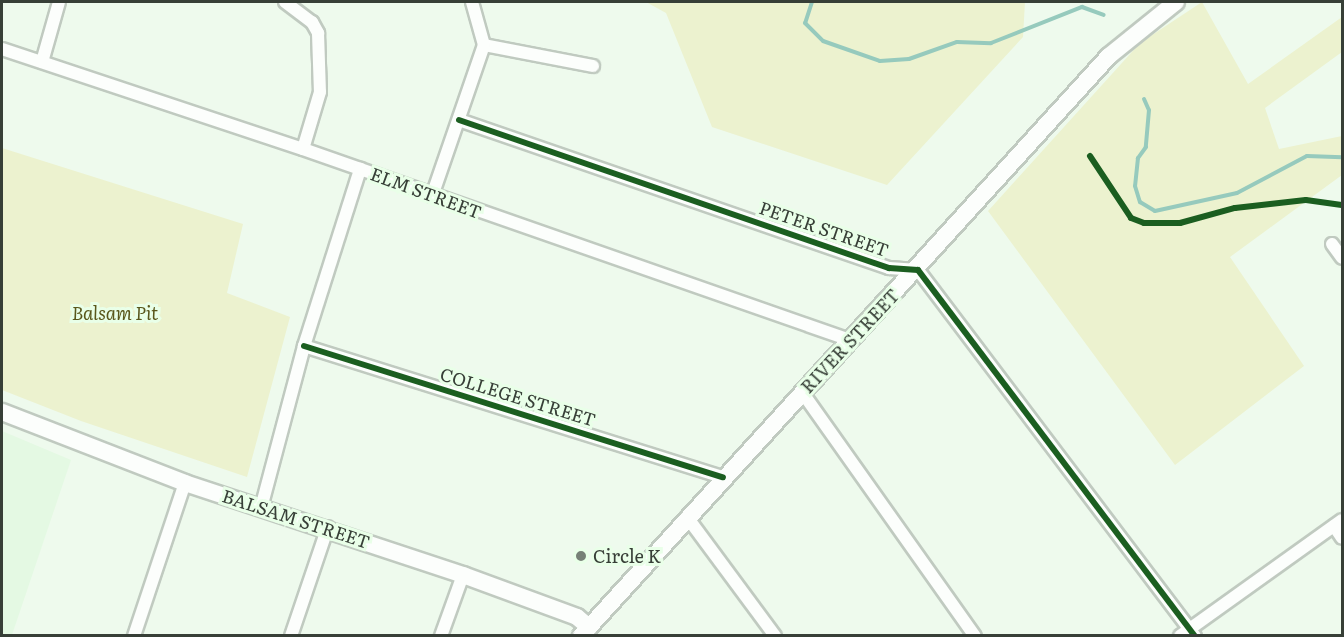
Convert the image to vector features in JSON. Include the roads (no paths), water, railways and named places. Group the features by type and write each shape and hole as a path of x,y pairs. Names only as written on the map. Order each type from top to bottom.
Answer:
{"main road":[{"name":"RIVER STREET","path":"585,631 723,477 918,270 1109,57 1176,2"},
{"name":"BALSAM STREET","path":"2,412 185,483 328,527 577,617 585,631"}],"street":[{"path":"42,62 59,2"},
{"path":"285,2 312,22 318,33 320,92 303,149"},
{"path":"432,196 484,45 472,2"},
{"path":"484,45 592,66"},
{"name":"ELM STREET","path":"2,49 303,149 432,196 850,340"},
{"name":"PETER STREET","path":"459,120 890,268 918,270"},
{"path":"261,508 304,346 360,169"},
{"path":"1332,244 1342,258"},
{"path":"918,270 1188,633 1338,523 1342,538"},
{"name":"COLLEGE STREET","path":"304,346 723,477"},
{"path":"802,392 975,636"},
{"path":"134,636 185,483"},
{"path":"687,517 775,636"},
{"path":"291,636 328,527"},
{"path":"441,636 463,575"}],"waterway":[{"path":"812,2 805,23 823,41 880,61 909,59 957,42 991,43 1082,7 1104,15"},
{"path":"1144,99 1149,110 1146,147 1138,158 1135,186 1140,202 1155,211 1237,193 1307,156 1342,157"}],"place":[{"name":"Circle K","path":"581,556"}],"park label":[{"name":"Balsam Pit","path":"115,313"}]}
